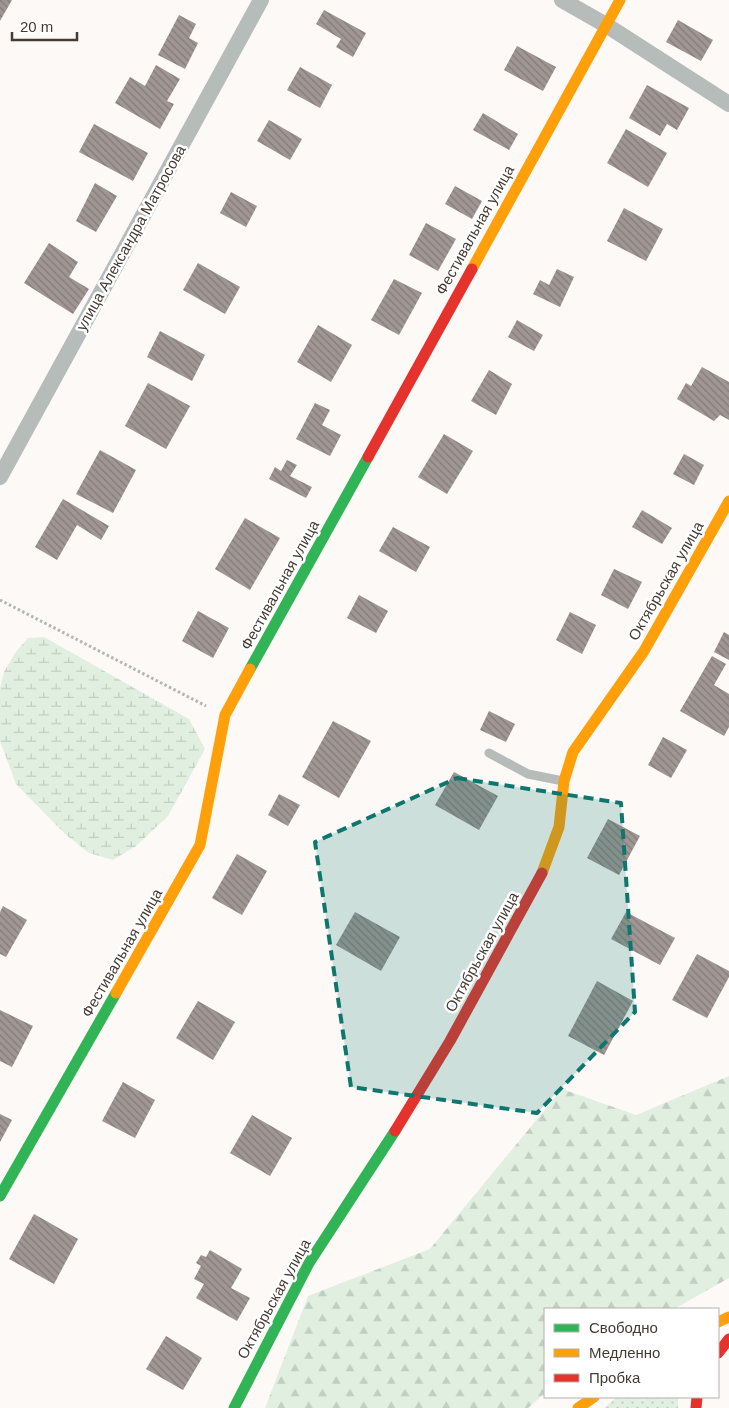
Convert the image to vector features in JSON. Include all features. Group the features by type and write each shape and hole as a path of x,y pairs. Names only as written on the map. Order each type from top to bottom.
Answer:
{"street":[{"name":"улица Александра Матросова","path":"0,477 262,0"},
{"path":"562,0 606,25 729,104"},
{"name":"Фестивальная улица","path":"0,1196 200,844 225,716 620,0"},
{"name":"Октябрьская улица","path":"234,1408 309,1263 378,1160 450,1041 546,866 559,827 564,781 573,752 644,650 729,501"},
{"path":"719,1352 729,1339"},
{"path":"578,1408 593,1398"}],"lane":[{"path":"489,753 528,774 564,781"}],"path":[{"path":"0,600 225,716"}],"highlighted area":[{"path":"457,778 621,803 635,1012 537,1113 351,1087 315,842"}],"green space":[{"path":"44,637 189,719 205,749 168,816 136,846 113,860 89,853 65,834 16,784 0,741 0,688 4,672 15,653 28,638"},
{"path":"729,1076 729,1278 676,1308 544,1308 544,1394 528,1408 265,1408 308,1296 430,1249 562,1089 636,1115"},
{"path":"616,1398 678,1398 678,1408 604,1408"}],"building":[{"path":"0,0 12,0 0,21"},
{"path":"324,10 366,33 353,57 336,47 341,39 316,24"},
{"path":"179,15 196,24 189,38 198,43 185,69 158,55"},
{"path":"678,20 713,40 701,61 666,42"},
{"path":"517,46 556,67 543,91 504,70"},
{"path":"156,65 180,79 167,101 174,104 160,129 115,103 130,77 145,86"},
{"path":"300,67 332,85 320,108 287,90"},
{"path":"647,85 689,108 677,130 667,124 660,136 629,118"},
{"path":"483,113 518,134 509,150 473,130"},
{"path":"269,120 302,139 290,160 257,141"},
{"path":"94,124 148,153 133,181 79,152"},
{"path":"626,129 667,153 648,187 607,163"},
{"path":"95,183 117,196 96,232 76,221"},
{"path":"455,186 482,201 472,219 445,204"},
{"path":"231,192 257,206 246,227 220,213"},
{"path":"624,208 663,229 646,261 607,241"},
{"path":"426,223 456,239 438,271 409,255"},
{"path":"49,243 78,262 69,277 89,289 73,314 24,283"},
{"path":"198,263 240,287 225,314 183,290"},
{"path":"557,269 574,277 560,307 533,294 540,280 549,285"},
{"path":"394,279 422,293 399,335 371,320"},
{"path":"517,320 543,335 534,351 508,337"},
{"path":"318,325 352,345 331,382 297,362"},
{"path":"160,331 205,355 192,381 147,357"},
{"path":"702,367 729,382 729,420 720,415 714,421 677,399 686,383 691,386"},
{"path":"489,370 512,384 496,415 471,401"},
{"path":"148,383 190,406 166,449 125,426"},
{"path":"315,403 330,410 322,425 341,435 330,456 296,439"},
{"path":"444,434 473,451 447,494 418,477"},
{"path":"100,450 136,470 113,513 76,494"},
{"path":"684,454 704,465 694,485 673,474"},
{"path":"287,460 297,465 290,476 312,487 306,498 269,479 275,467 281,471"},
{"path":"63,499 109,526 101,540 77,525 57,560 35,547"},
{"path":"642,510 672,528 662,544 632,527"},
{"path":"245,518 280,538 250,590 215,569"},
{"path":"393,527 430,547 416,572 379,551"},
{"path":"614,569 642,582 628,609 601,595"},
{"path":"359,595 388,611 376,633 347,618"},
{"path":"198,611 229,628 213,658 182,641"},
{"path":"570,612 596,625 582,654 556,640"},
{"path":"724,632 729,635 729,660 714,652"},
{"path":"712,656 726,664 714,685 729,694 729,727 724,736 680,711"},
{"path":"489,711 515,724 506,742 480,730"},
{"path":"333,721 371,741 339,798 302,777"},
{"path":"663,737 687,750 671,778 648,765"},
{"path":"454,772 498,796 479,830 435,805"},
{"path":"279,794 300,805 288,826 268,815"},
{"path":"608,819 640,836 619,875 587,858"},
{"path":"237,854 267,871 242,915 212,898"},
{"path":"3,906 27,920 6,957 0,954 0,912"},
{"path":"355,912 400,937 381,971 336,945"},
{"path":"626,912 675,938 660,965 611,939"},
{"path":"697,954 729,971 729,977 707,1018 672,1000"},
{"path":"597,981 633,1001 604,1055 568,1036"},
{"path":"198,1001 235,1022 213,1060 176,1038"},
{"path":"0,1010 33,1026 12,1067 0,1061"},
{"path":"123,1082 155,1100 135,1138 102,1121"},
{"path":"0,1114 12,1120 0,1142"},
{"path":"252,1115 292,1138 270,1176 230,1153"},
{"path":"34,1214 78,1239 54,1284 9,1259"},
{"path":"210,1250 242,1269 231,1288 250,1298 237,1321 196,1298 204,1284 194,1279 201,1266 196,1263 201,1255 206,1257"},
{"path":"166,1336 202,1358 183,1390 146,1369"}],"traffic: fast":[{"path":"250,669 368,457"},
{"path":"0,1196 116,993"},
{"path":"234,1408 309,1263 395,1131"}],"traffic: slow":[{"path":"472,269 620,0"},
{"path":"542,873 559,827 564,781 573,752 644,651 729,501"},
{"path":"116,993 200,845 225,715 250,669"},
{"path":"719,1322 729,1317"},
{"path":"578,1408 593,1398"}],"traffic: jam":[{"path":"368,457 472,269"},
{"path":"395,1131 450,1041 542,873"},
{"path":"719,1352 729,1339"},
{"path":"696,1408 697,1398"}]}
